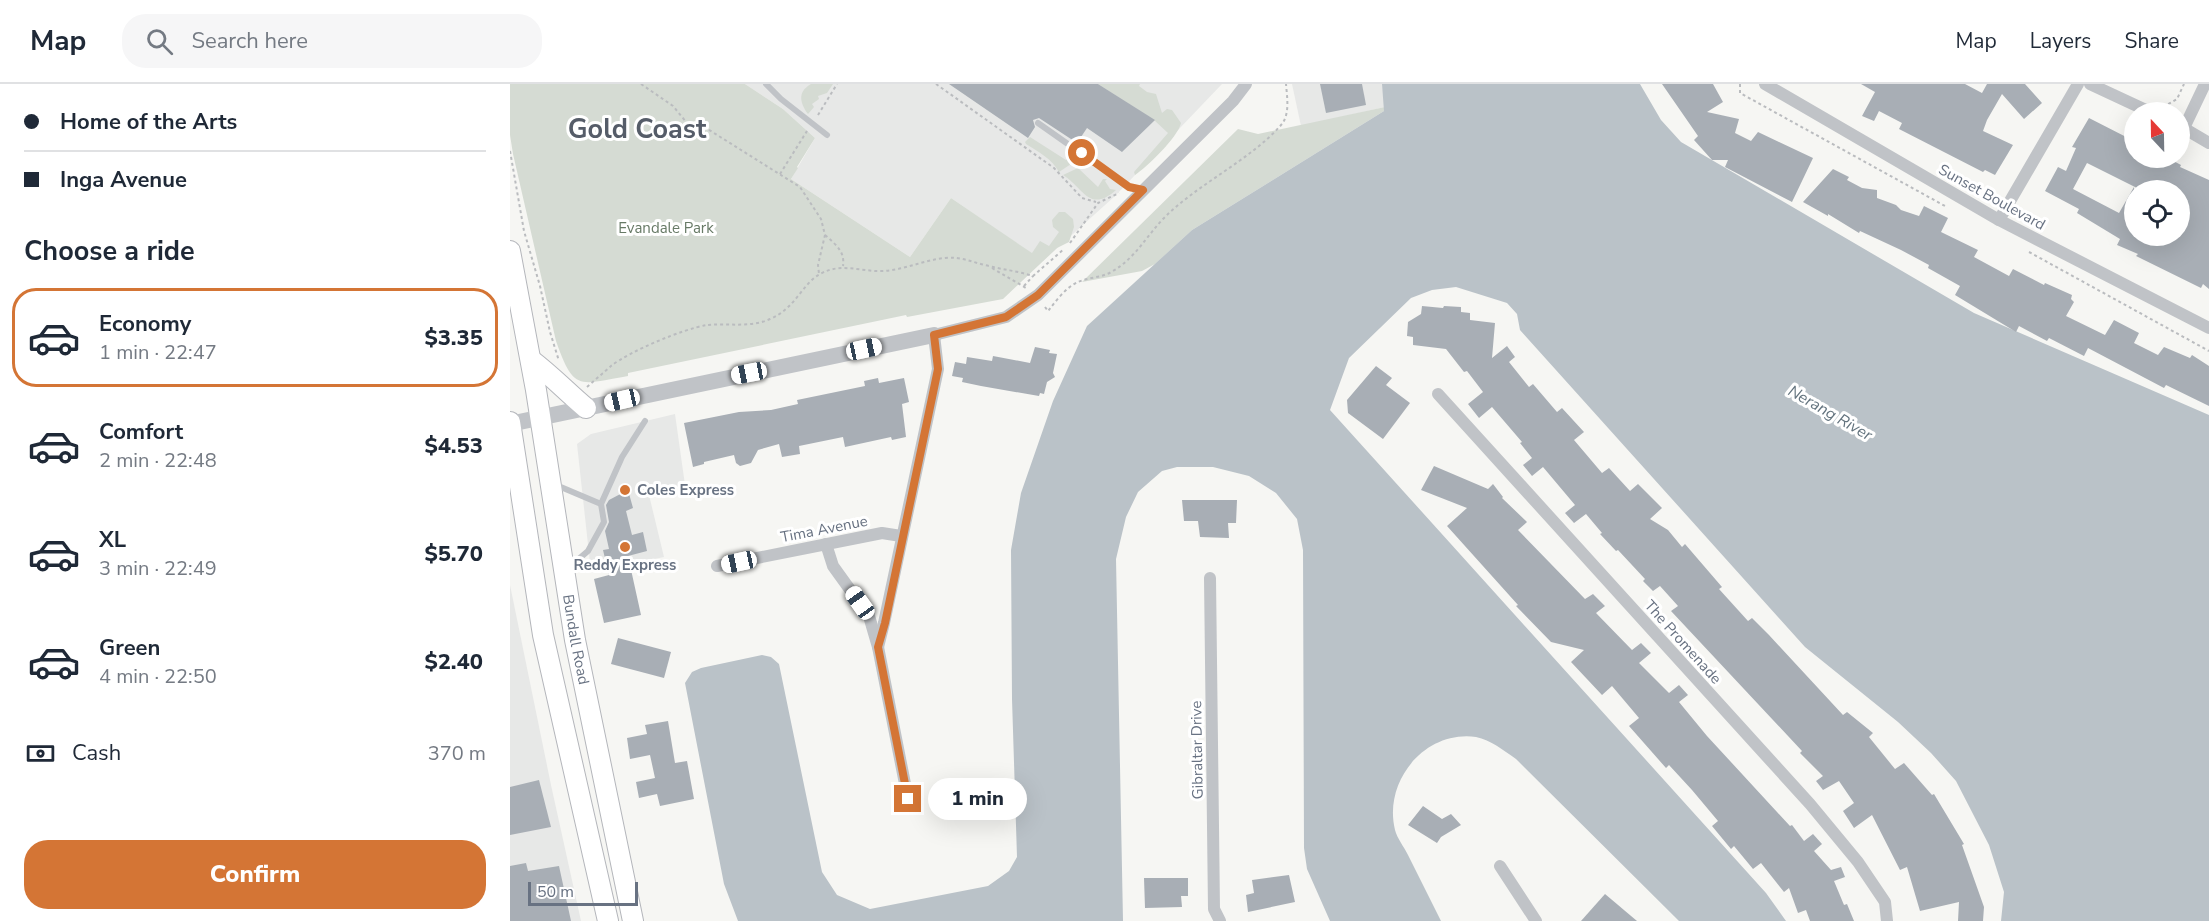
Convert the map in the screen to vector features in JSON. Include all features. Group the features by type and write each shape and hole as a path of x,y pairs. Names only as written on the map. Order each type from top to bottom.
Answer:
{"main road":[{"name":"Bundall Road","path":"510,251 531,360 575,640 633,921"},
{"path":"531,360 553,376 586,408"},
{"name":"Bundall Road","path":"510,423 543,635 608,921"}],"street":[{"path":"510,423 934,335 1006,317 1034,297 1233,101 1245,84"},
{"name":"Sunset Boulevard","path":"1765,84 1999,220 2209,328"},
{"path":"1999,220 2078,84"},
{"path":"2090,84 2136,102"},
{"path":"2190,112 2205,84"},
{"path":"2190,132 2209,143"},
{"path":"878,647 938,369 934,335"},
{"name":"The Promenade","path":"1438,394 1810,804 1858,862 1885,902 1887,921"},
{"name":"Tima Avenue","path":"717,566 882,533 902,536"},
{"path":"826,544 833,566 869,616 878,647 908,799"},
{"name":"Gibraltar Drive","path":"1210,578 1214,909 1220,921"},
{"path":"1500,866 1536,921"}],"lane":[{"path":"766,84 781,99 827,135"},
{"path":"1038,123 1129,187 1143,190"},
{"path":"564,572 588,551 604,522 601,504 622,457 645,421"},
{"path":"550,482 601,504"}],"path":[{"path":"641,84 673,106 687,123 706,128 800,187 821,219 825,235 818,265 819,274"},
{"path":"817,117 837,84"},
{"path":"936,84 1040,157 1054,168 1082,198 1098,203"},
{"path":"580,387 587,387 612,365 667,338 707,325 735,325 769,320 786,310 819,274 843,266 875,271 894,271 944,258 965,258 990,267 1024,286 1048,311 1077,282 1112,272 1126,262 1164,219 1218,174 1256,147 1283,122 1288,104 1286,84"},
{"path":"2171,102 2177,99 2184,84"},
{"path":"779,175 807,131"},
{"path":"510,151 524,231 560,362"},
{"path":"1024,286 1070,244 1098,203 1129,187"},
{"path":"825,235 838,246 844,256 843,266"},
{"path":"990,267 1014,270 1034,276"}],"shaded area":[{"path":"745,84 1222,84 1115,196 1043,261 951,198 910,257 791,179 815,138 783,109"},
{"path":"1292,84 1382,84 1385,107 1301,126"},
{"name":"Coles Express","path":"675,414 685,485 649,495 664,557 591,572 577,444 591,434"},
{"path":"510,585 551,785 581,921 510,921"}],"green space":[{"name":"Evandale Park","path":"510,84 745,84 783,109 815,138 791,179 910,257 951,198 1032,253 1040,241 1049,246 1059,232 1053,227 1052,220 1059,212 1065,212 1073,219 1074,227 1069,242 1057,248 1003,299 907,317 906,315 628,373 628,376 599,381 581,381 568,370 556,341 513,154 510,135"},
{"path":"811,84 833,84 827,93 818,96 819,99 812,104 814,107 808,114 801,98"},
{"path":"1098,84 1140,84 1139,86 1147,92 1156,94 1162,113 1167,109 1172,110 1181,123 1179,129 1154,159 1135,175 1134,172 1168,133 1154,120"},
{"path":"1385,107 1384,111 1192,230 1155,264 1142,271 1082,282 1238,129 1258,134"},
{"path":"1030,137 1066,160 1068,158 1071,164 1059,172 1049,160 1026,144 1025,142"},
{"path":"1078,168 1098,187 1103,179 1107,179 1105,181 1110,189 1116,190 1107,197 1099,199 1087,196 1063,175"}],"water":[{"name":"Nerang River","path":"1382,84 1640,84 1661,120 1681,142 1974,313 2209,415 2209,921 2001,921 2004,892 1989,845 1956,781 1931,753 1898,722 1805,647 1520,330 1517,314 1507,303 1456,287 1432,290 1411,298 1349,358 1330,410 1766,893 1786,921 1679,921 1516,759 1487,740 1476,737 1457,737 1425,750 1412,762 1395,794 1393,812 1397,836 1441,921 1330,921 1307,869 1304,848 1303,550 1297,519 1276,493 1249,476 1213,467 1177,467 1162,471 1138,492 1126,517 1116,559 1123,921 738,921 724,884 685,683 692,672 762,655 771,657 779,664 822,872 837,895 870,909 988,886 1009,871 1017,857 1012,699 1011,550 1021,493 1053,401 1087,326 1192,230 1384,111"}],"building":[{"path":"949,84 1098,84 1155,120 1122,152 1087,128 1077,143 1039,118 1033,120 1035,127 1028,138"},
{"path":"1320,84 1362,84 1366,105 1326,113"},
{"path":"1662,84 1713,84 1723,102 1707,112 1739,119 1735,133 1751,141 1758,132 1813,158 1792,202 1725,167 1728,160 1712,160 1694,140 1698,136"},
{"path":"1861,84 1965,84 1982,93 1987,84 2025,84 2042,103 2024,119 2002,94 1983,131 2013,145 1995,175 1985,170 1983,172 1899,129 1902,123 1879,111 1874,121 1862,116 1875,92"},
{"path":"2089,118 2124,136 2124,168 2182,168 2209,180 2209,289 2203,284 2201,288 2117,245 2120,239 2077,213 2079,209 2045,191 2058,167 2066,171 2076,148 2072,147"},
{"path":"1833,169 1849,177 1847,180 1862,188 1877,190 1877,198 1896,205 1901,210 1919,216 1924,206 1948,218 1941,232 1978,250 1974,257 2009,276 2013,269 2044,285 2045,283 2072,295 2071,299 2074,302 2066,316 2105,335 2114,320 2139,333 2134,343 2158,355 2164,347 2190,358 2192,355 2209,366 2209,406 2166,385 2164,388 2088,348 2084,356 2049,338 2047,341 2019,326 2016,332 1955,295 1960,286 1928,268 1929,265 1860,231 1859,233 1803,202"},
{"path":"1422,306 1461,307 1461,312 1470,313 1470,320 1495,323 1492,358 1507,346 1515,357 1509,362 1529,387 1533,384 1557,412 1562,408 1584,432 1574,440 1602,473 1609,468 1630,491 1638,484 1662,508 1650,519 1668,530 1682,547 1685,544 1722,587 1719,589 1748,621 1752,618 1843,715 1847,712 1873,733 1869,737 1895,769 1904,763 1932,795 1934,794 1964,844 1962,845 1984,907 1983,921 1958,921 1959,902 1920,911 1907,867 1900,870 1872,815 1854,828 1843,811 1854,803 1839,781 1823,790 1816,781 1823,776 1671,611 1678,606 1660,586 1653,591 1643,581 1645,579 1600,534 1602,533 1586,514 1574,523 1565,513 1575,505 1543,467 1532,476 1523,465 1532,458 1520,443 1522,442 1492,407 1479,418 1468,404 1483,392 1467,371 1464,372 1446,349 1413,345 1413,337 1407,336 1408,322 1421,314"},
{"path":"1035,347 1057,354 1053,373 1055,377 1047,382 1044,394 1040,393 1039,396 962,382 963,378 952,376 955,362 966,364 967,357 992,361 993,356 1030,363"},
{"path":"1376,366 1392,378 1386,385 1410,403 1383,439 1348,413 1347,400"},
{"path":"878,378 879,383 904,378 909,402 902,404 906,437 892,440 891,437 845,447 843,437 799,446 800,454 782,457 779,444 758,450 751,463 740,466 736,463 734,455 693,467 684,423 739,412 771,410 798,404 797,400 865,386 864,381"},
{"path":"1434,466 1488,489 1493,484 1502,498 1527,522 1518,530 1585,599 1593,594 1605,606 1596,613 1632,650 1641,643 1651,653 1639,663 1669,693 1679,685 1688,695 1679,702 1707,736 1790,826 1792,825 1804,841 1813,834 1822,844 1814,851 1831,870 1841,867 1845,877 1834,881 1854,921 1810,921 1806,910 1798,913 1789,888 1784,892 1761,863 1753,869 1734,846 1731,849 1712,826 1718,821 1669,765 1666,768 1629,726 1639,718 1612,686 1602,695 1571,662 1584,650 1551,642 1516,606 1518,605 1447,526 1467,508 1421,490"},
{"path":"628,490 633,508 626,511 632,535 643,532 647,551 628,556 641,615 604,623 594,579 609,575 603,550 609,549 605,531 609,522 606,505 609,500"},
{"path":"1182,500 1237,500 1236,523 1228,523 1229,538 1200,537 1198,521 1184,521"},
{"path":"618,638 671,652 664,678 611,664"},
{"path":"668,721 675,763 687,761 694,799 660,806 657,794 639,798 636,782 655,778 650,755 630,759 627,738 647,734 645,725"},
{"path":"539,780 551,827 510,835 510,787"},
{"path":"1423,806 1442,819 1451,814 1461,825 1441,837 1437,843 1408,825"},
{"path":"526,863 528,871 559,866 571,921 510,921 510,866"},
{"path":"1289,875 1295,902 1248,912 1246,895 1254,893 1252,880"},
{"path":"1144,878 1188,878 1188,896 1181,896 1182,907 1145,908"},
{"path":"1605,894 1637,921 1581,921"}],"place":[{"name":"Coles Express","path":"625,490"},
{"name":"Reddy Express","path":"625,547"}],"district":[{"name":"Gold Coast","path":"637,129"}],"route":[{"path":"908,799 878,647 938,369 934,335 1006,317 1038,295 1143,190 1129,187 1082,153"}]}
